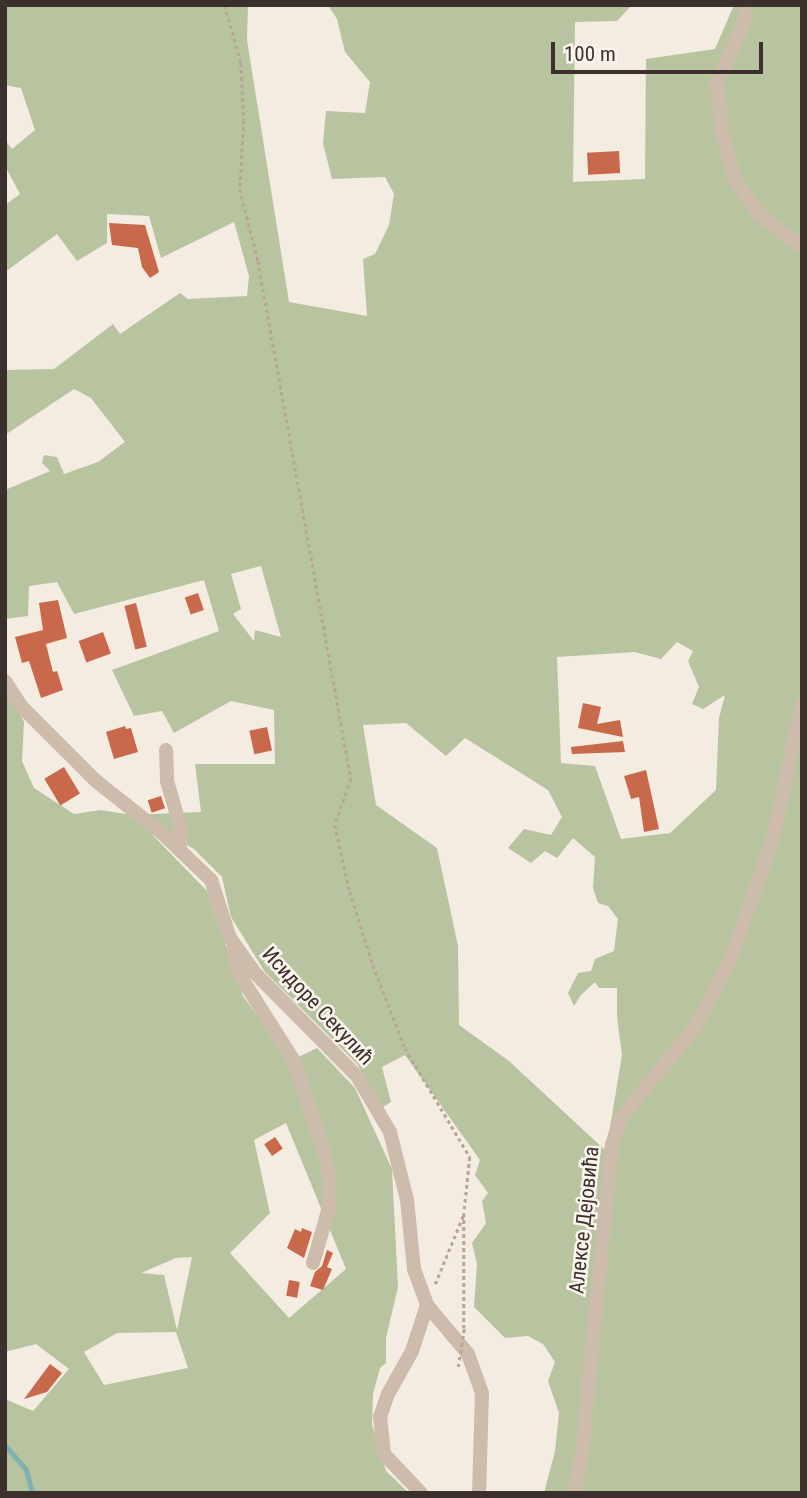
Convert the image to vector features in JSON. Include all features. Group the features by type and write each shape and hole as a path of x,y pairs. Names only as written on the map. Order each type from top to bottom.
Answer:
{"street":[{"path":"747,5 741,30 717,81 722,133 736,180 751,202 777,231 802,247"},
{"name":"Исидоре Секулић","path":"5,681 22,708 96,781 180,850 211,880 239,974 294,1061 325,1155 330,1184 328,1211 313,1263"},
{"name":"Алексе Дејовића","path":"575,1493 583,1444 612,1145 620,1119 695,1027 730,960 772,842 802,704"},
{"path":"166,750 167,781 181,829 180,850"},
{"name":"Исидоре Секулић","path":"230,937 255,973 357,1076 390,1132 407,1200 414,1269 427,1305"},
{"path":"421,1493 384,1454 380,1418 388,1394 412,1351 427,1305"},
{"path":"427,1305 468,1354 482,1393 479,1493"}],"path":[{"path":"225,5 241,63 244,120 240,189 260,273 351,779 335,825 350,892 373,965 405,1048 470,1157 464,1213 464,1328 458,1367"},
{"path":"427,1305 464,1213"}],"green space":[{"path":"5,5 248,5 247,40 289,302 367,316 363,259 375,254 389,225 394,194 385,177 332,179 323,143 326,111 365,113 370,82 345,52 337,19 328,5 632,5 617,21 575,22 573,182 645,179 646,59 715,49 734,5 802,5 802,1493 544,1493 555,1451 559,1413 548,1381 555,1362 543,1344 528,1336 505,1338 474,1307 477,1264 472,1243 486,1223 482,1201 488,1193 475,1175 480,1160 405,1055 382,1067 391,1102 383,1107 357,1064 265,972 231,917 222,877 194,849 135,817 207,891 243,996 290,1061 317,1048 355,1088 392,1169 398,1287 386,1338 386,1363 380,1368 373,1394 372,1424 386,1471 409,1493 5,1493 5,1399 33,1411 69,1369 36,1344 5,1352 5,681 24,722 22,761 34,788 74,814 101,810 132,815 201,812 195,764 275,764 274,710 231,701 174,733 162,711 134,716 112,670 219,631 204,580 74,614 57,582 29,586 28,616 5,619 5,490 50,471 42,463 44,455 57,457 64,474 98,462 125,442 91,398 74,389 5,435 5,370 54,369 113,324 120,334 180,293 188,299 247,296 249,276 234,222 161,258 149,216 107,214 107,243 77,261 57,234 5,272 5,205 20,194 5,166 5,140 12,149 35,130 21,88 5,85","holes":["261,566 281,637 255,630 254,641 233,614 241,609 231,574","677,642 693,651 688,661 699,687 692,704 703,709 725,695 719,718 716,790 670,833 621,839 595,766 561,763 557,657 635,652 661,659","406,723 446,756 465,738 548,790 562,817 551,835 524,829 508,848 531,863 545,851 557,858 573,838 595,857 593,888 598,903 608,906 618,919 614,951 595,959 591,971 578,973 568,993 574,1006 595,982 599,988 617,988 617,1017 622,1055 606,1151 509,1061 459,1025 458,946 437,848 376,805 363,725","286,1123 346,1269 289,1318 230,1253 270,1213 254,1140","192,1257 177,1330 164,1275 141,1273 176,1258","176,1332 188,1368 104,1385 84,1352 117,1333"]}],"building":[{"path":"619,151 620,173 588,175 587,153"},
{"path":"109,223 145,225 159,272 150,278 142,267 138,248 112,245"},
{"path":"198,593 204,610 191,615 185,598"},
{"path":"58,600 67,638 46,644 53,672 57,671 63,690 41,698 29,661 22,663 15,637 43,630 39,603"},
{"path":"136,603 147,647 135,650 124,606"},
{"path":"103,632 111,654 86,663 79,641"},
{"path":"583,703 601,707 597,724 620,720 623,737 578,728"},
{"path":"125,726 126,729 131,728 138,752 114,759 106,732"},
{"path":"267,727 272,750 254,754 249,731"},
{"path":"623,741 625,752 572,754 571,747"},
{"path":"64,767 80,794 60,805 44,779"},
{"path":"646,770 659,829 644,832 639,797 631,799 624,776"},
{"path":"161,796 165,808 152,813 148,800"},
{"path":"275,1137 283,1149 272,1156 264,1144"},
{"path":"302,1228 312,1232 304,1258 287,1248 295,1229 301,1232"},
{"path":"327,1250 333,1253 327,1267 332,1269 323,1290 310,1286 315,1272 322,1266"},
{"path":"289,1280 300,1282 297,1298 286,1296"},
{"path":"50,1364 62,1373 47,1392 24,1399"}],"waterway":[{"path":"5,1445 26,1469 33,1493"}]}
